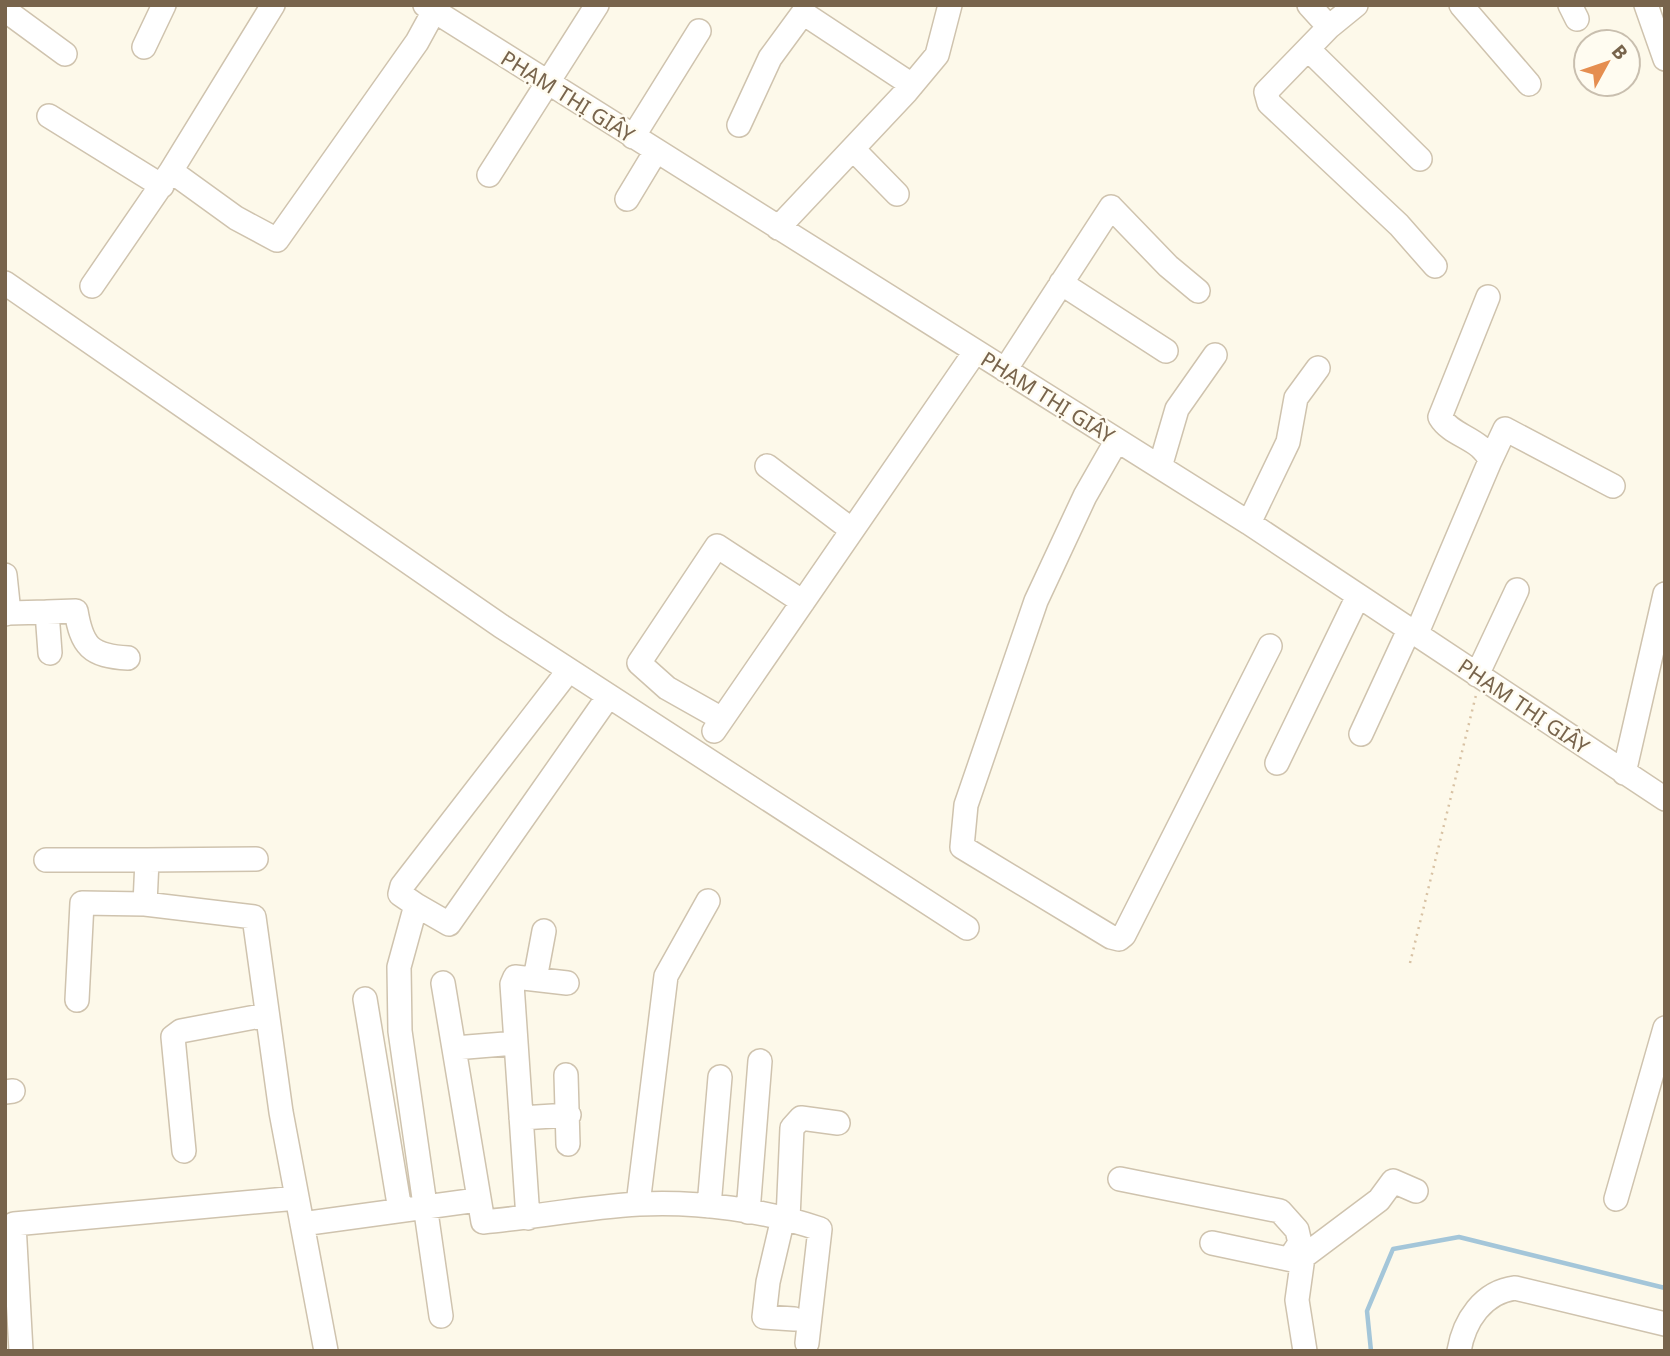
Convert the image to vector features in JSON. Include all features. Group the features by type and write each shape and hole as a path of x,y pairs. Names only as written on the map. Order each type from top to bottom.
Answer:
{"street":[{"path":"144,47 164,5"},
{"path":"92,286 166,179 273,5"},
{"path":"489,175 597,5"},
{"path":"778,228 937,55 950,5"},
{"path":"1309,5 1329,27"},
{"path":"1356,5 1329,27 1266,92 1269,103 1399,225 1435,267"},
{"path":"1461,5 1530,84"},
{"path":"1646,5 1665,59"},
{"path":"49,116 277,240 417,42 429,8"},
{"name":"PHẠM THỊ GIÂY","path":"429,8 1249,523 1665,799"},
{"path":"5,10 65,54"},
{"path":"739,125 770,58 803,13 912,85"},
{"path":"633,137 699,31"},
{"path":"1308,48 1420,159"},
{"path":"853,149 897,194"},
{"path":"626,199 656,151"},
{"path":"1005,370 1111,207 1168,267 1198,291"},
{"path":"5,283 608,697 653,722 967,928"},
{"path":"1061,283 1166,351"},
{"path":"1488,297 1440,417 1445,425 1486,450 1490,461"},
{"path":"803,602 717,546 639,663 667,688 718,725 803,602 852,530 975,352"},
{"path":"1160,467 1177,409 1215,355"},
{"path":"1249,523 1288,442 1296,398 1318,368"},
{"path":"1361,734 1412,632 1505,429 1613,486"},
{"path":"1117,440 1086,496 1036,601 965,805 962,847 1111,937 1119,939 1124,935 1270,646"},
{"path":"767,466 852,530"},
{"path":"5,575 7,614 76,611 80,636 86,644 114,657 128,658"},
{"path":"1480,677 1517,590"},
{"path":"1624,773 1665,594"},
{"path":"1276,763 1358,596"},
{"path":"47,611 50,653"},
{"path":"569,670 402,886 400,894 449,924 608,697"},
{"path":"46,860 256,859"},
{"path":"145,904 146,860"},
{"path":"638,1204 666,976 708,901"},
{"path":"77,1000 80,908 87,902 145,904 254,916 266,1015 326,1351"},
{"path":"416,905 398,967 400,1031 441,1316"},
{"path":"535,979 544,931"},
{"path":"528,1218 512,984 515,977 568,983"},
{"path":"443,983 477,1200 483,1222 638,1204 709,1206 785,1218 820,1229 807,1343"},
{"path":"365,999 400,1210"},
{"path":"184,1151 173,1037 181,1031 266,1015"},
{"path":"1616,1199 1665,1028"},
{"path":"455,1048 516,1043"},
{"path":"748,1212 760,1061"},
{"path":"566,1075 568,1143"},
{"path":"709,1206 720,1077"},
{"path":"521,1118 569,1115"},
{"path":"793,1319 764,1317 768,1282 785,1218 792,1128 796,1120 801,1118 838,1124"},
{"path":"1120,1179 1280,1211 1297,1230 1300,1243 1294,1252 1303,1259"},
{"path":"1305,1351 1297,1300 1303,1259 1379,1200 1393,1181 1416,1191"},
{"path":"21,1351 14,1224 297,1198"},
{"path":"302,1224 477,1200"},
{"path":"1212,1243 1303,1259"},
{"path":"1459,1351 1463,1331 1482,1304 1501,1290 1515,1288 1665,1324"}],"path":[{"path":"1410,963 1480,677"}],"waterway":[{"path":"1371,1351 1367,1311 1393,1249 1459,1237 1665,1288"}]}
